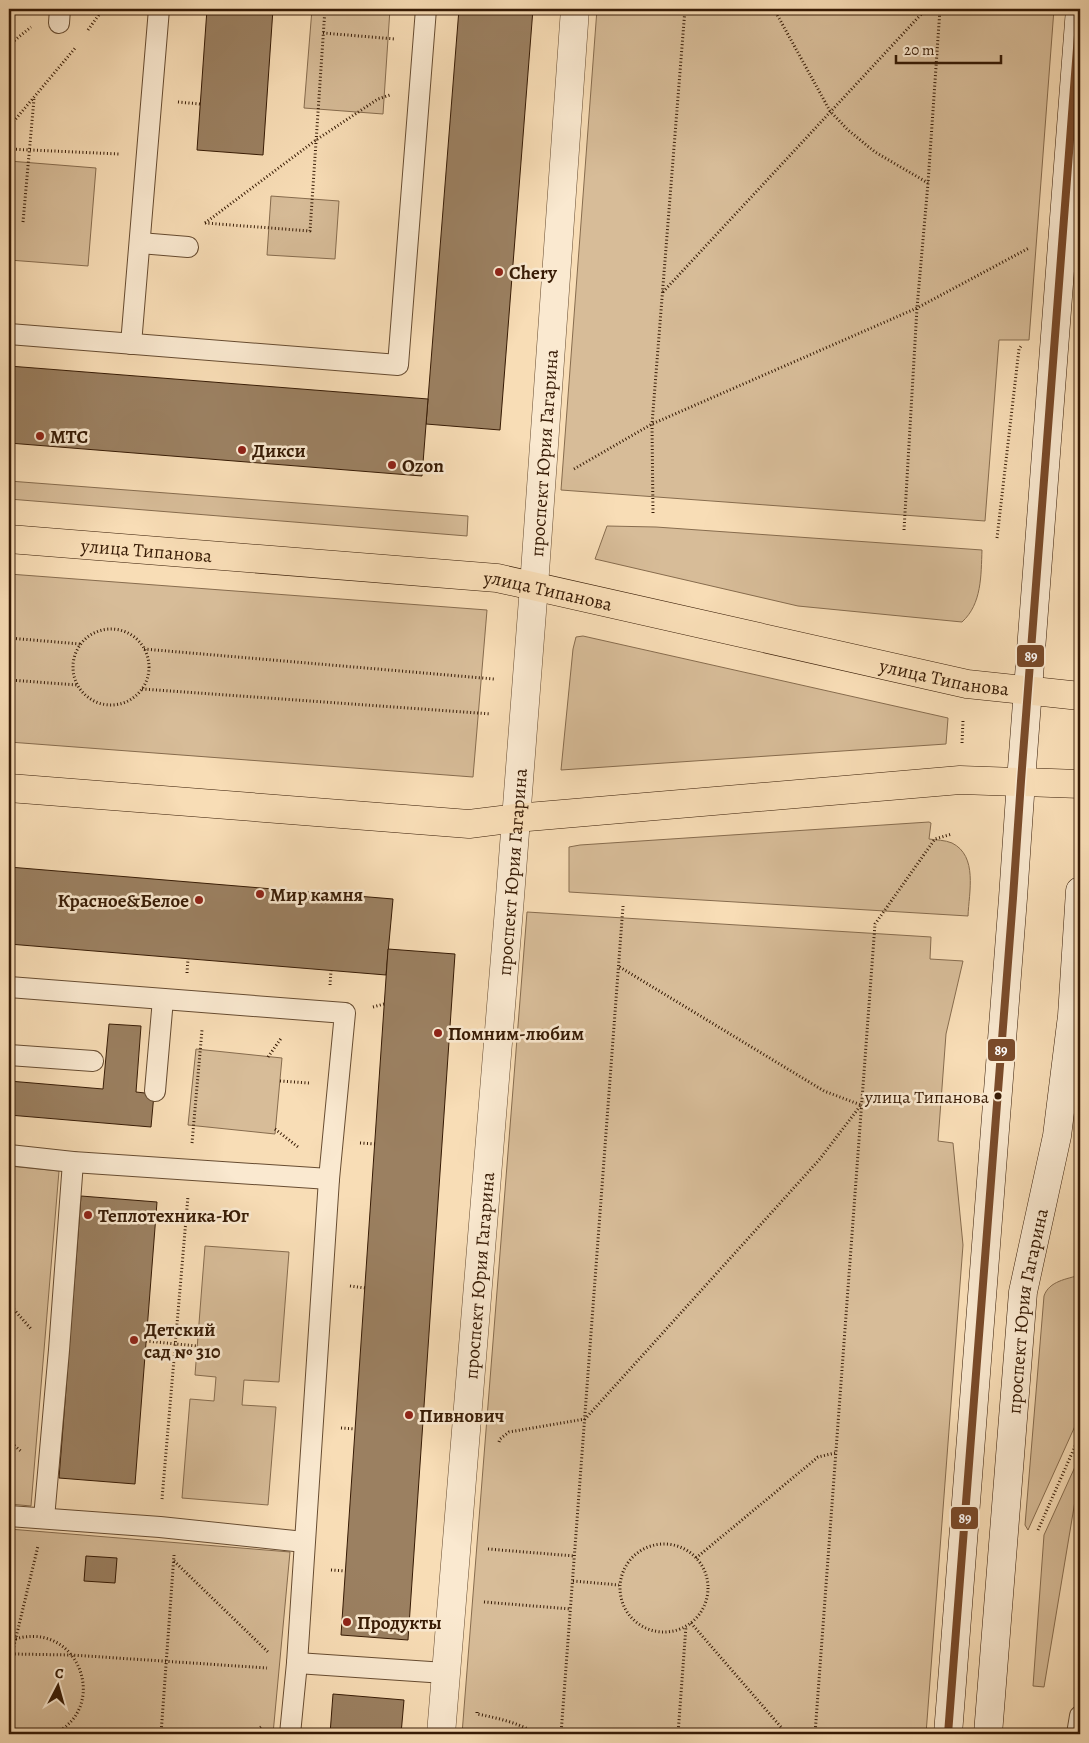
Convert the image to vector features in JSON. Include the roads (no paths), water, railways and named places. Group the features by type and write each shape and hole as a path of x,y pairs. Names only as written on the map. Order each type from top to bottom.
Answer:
{"main road":[{"name":"проспект Юрия Гагарина","path":"441,1734 516,818 575,9"},
{"path":"948,1734 1080,9"},
{"name":"улица Типанова","path":"9,539 497,578 967,684 1080,696"},
{"path":"9,788 470,824 516,818 960,780 1080,784"},
{"name":"проспект Юрия Гагарина","path":"988,1734 1023,1292 1057,1136 1072,1016 1080,891"}],"lane":[{"path":"131,344 158,9"},
{"path":"9,334 398,364 426,9"},
{"path":"140,243 188,247"},
{"path":"9,991 163,999 345,1013 328,1179 304,1542 288,1666 290,1734"},
{"path":"155,1091 163,999"},
{"path":"9,1055 93,1061"},
{"path":"9,1155 74,1162 328,1179"},
{"path":"44,1518 74,1162"},
{"path":"9,1516 168,1528 304,1542"},
{"path":"288,1666 445,1673"},
{"path":"1077,1734 1080,1716"}],"place":[{"name":"Chery","path":"499,272"},
{"name":"МТС","path":"40,436"},
{"name":"Дикси","path":"242,450"},
{"name":"Ozon","path":"392,465"},
{"name":"Мир камня","path":"260,894"},
{"name":"Красное&Белое","path":"199,900"},
{"name":"Помним-любим","path":"438,1033"},
{"name":"улица Типанова","path":"998,1096"},
{"name":"Теплотехника-Юг","path":"88,1215"},
{"name":"Детский сад № 310","path":"134,1340"},
{"name":"Пивнович","path":"409,1415"},
{"name":"Продукты","path":"347,1622"}]}
